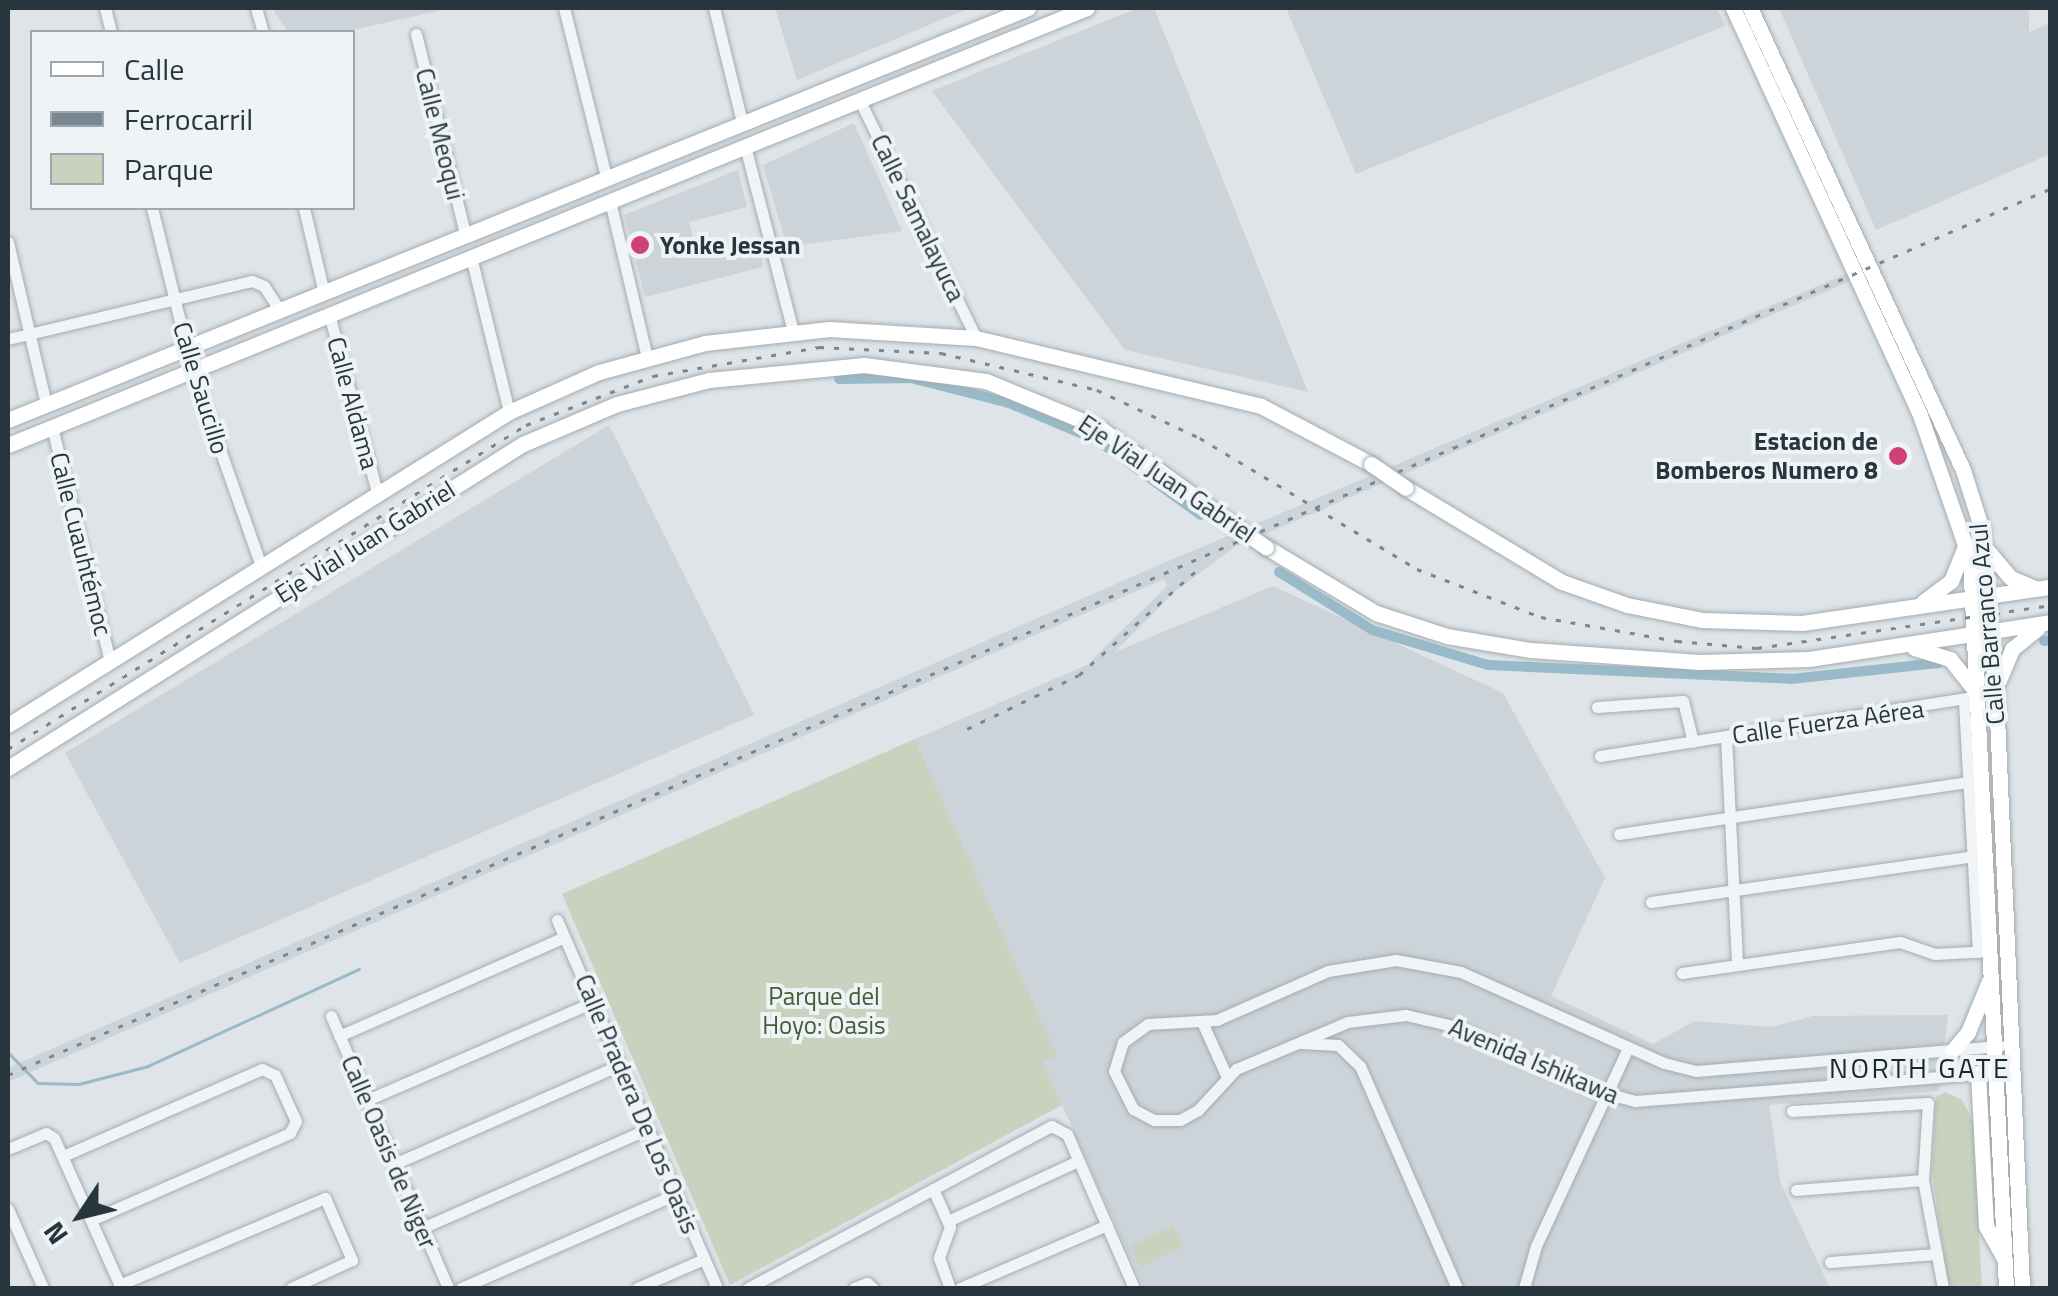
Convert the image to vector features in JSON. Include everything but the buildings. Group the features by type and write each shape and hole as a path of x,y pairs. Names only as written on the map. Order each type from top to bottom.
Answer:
{"main road":[{"path":"8,420 1028,8"},
{"path":"8,445 1087,8"},
{"name":"Calle Barranco Azul","path":"1733,8 1919,412 1975,544"},
{"name":"Calle Barranco Azul","path":"1750,8 1963,470 1996,694 2002,1046 2022,1288"},
{"path":"955,37 964,57"},
{"name":"Eje Vial Juan Gabriel","path":"8,725 509,412 647,357 793,331 976,338 1261,406 1371,464 1541,572 1640,608 1764,624 2045,588"},
{"name":"Eje Vial Juan Gabriel","path":"8,768 524,444 617,404 709,380 864,365 986,381 1100,428 1266,547 1376,613 1496,646 1747,662 1905,646 2050,622"},
{"path":"1917,606 1951,580 1975,544 2002,571 2045,588"},
{"path":"1996,694 2012,650 2050,622"},
{"name":"Calle Barranco Azul","path":"1985,634 1971,699 1984,951 2002,1046"},
{"path":"1905,646 1950,659 1971,699"},
{"path":"1953,1050 1968,1032 1991,978"},
{"path":"1978,1072 1986,1226 2004,1260"},
{"name":"Calle Barranco Azul","path":"2004,1072 2006,1288"}],"street":[{"path":"564,8 606,177"},
{"path":"714,8 742,122"},
{"name":"Calle Meoqui","path":"416,34 465,234"},
{"name":"Calle Samalayuca","path":"859,100 976,338"},
{"path":"745,146 793,331"},
{"path":"610,201 647,357"},
{"name":"Calle Saucillo","path":"152,210 192,370 261,566"},
{"path":"304,210 324,293"},
{"path":"8,242 46,404"},
{"path":"471,257 509,412"},
{"path":"8,339 174,297 256,281 280,311"},
{"name":"Calle Aldama","path":"329,314 377,492"},
{"name":"Calle Cuauhtémoc","path":"52,426 110,661"},
{"path":"1682,974 1900,942 1934,954 1984,951 1968,782 1971,699"},
{"name":"Calle Fuerza Aérea","path":"1600,756 1971,699"},
{"path":"1597,707 1683,702 1693,742"},
{"path":"1726,737 1737,965"},
{"path":"1619,834 1730,814 1968,782"},
{"path":"1651,902 1973,856"},
{"name":"Calle Pradera De Los Oasis","path":"557,920 717,1288"},
{"path":"339,1036 564,937"},
{"name":"Avenida Ishikawa","path":"2002,1046 1696,1071 1628,1048 1461,972 1410,961 1328,971 1202,1022 1158,1021 1138,1028 1118,1050 1116,1086 1133,1109 1170,1122 1198,1110 1226,1076 1296,1043 1365,1018 1428,1018 1606,1095 1650,1102 2004,1072"},
{"path":"366,1100 592,1002"},
{"name":"Calle Oasis de Niger","path":"330,1016 448,1288"},
{"path":"1202,1022 1226,1076"},
{"path":"1296,1043 1338,1045 1360,1066 1457,1288"},
{"path":"1524,1288 1536,1246 1628,1048"},
{"path":"394,1164 620,1065"},
{"path":"63,1156 262,1069 275,1075 296,1121 290,1133 91,1220"},
{"path":"1792,1112 1927,1102 1923,1180 1943,1288"},
{"path":"748,1288 1058,1126 1078,1161 1134,1288"},
{"path":"422,1228 648,1129"},
{"path":"8,1149 49,1134 63,1156 120,1287 326,1198 352,1260 291,1288"},
{"path":"948,1220 1078,1161"},
{"path":"1796,1190 1923,1180"},
{"path":"933,1189 948,1220 939,1261 950,1288"},
{"path":"461,1288 676,1194"},
{"path":"8,1208 42,1288"},
{"path":"960,1288 1106,1225"},
{"path":"1830,1262 1936,1254"},
{"path":"638,1288 704,1259"},
{"path":"854,1288 868,1283 872,1288"}],"shaded area":[{"path":"272,8 452,8 352,30 287,30"},
{"path":"775,8 970,8 797,80"},
{"path":"1138,8 1154,8 1308,392 1125,350 932,91"},
{"path":"1286,8 1717,8 1725,26 1356,174"},
{"path":"1779,8 2029,8 2029,32 2050,23 2050,154 1876,230"},
{"path":"854,123 902,231 787,247 763,165"},
{"path":"738,170 747,207 689,222 697,252 756,238 763,267 645,297 624,215"},
{"path":"1848,273 1850,281 1233,548 1173,593 1115,652 1273,586 1503,693 1605,878 1551,996 1653,1044 1695,1021 1771,1027 1813,1016 1948,1015 1939,1091 1769,1105 1780,1182 1830,1288 1144,1288 1043,1062 1056,1056 915,739 1087,665 1167,586 1164,579 8,1082 8,1068 1157,566"},
{"path":"609,425 754,715 180,963 65,753"}],"green space":[{"name":"Parque del Hoyo: Oasis","path":"915,739 1057,1056 1043,1062 1062,1105 730,1285 562,894"},
{"path":"1945,1092 1962,1100 1973,1121 1982,1288 1949,1288 1932,1173 1936,1097"},
{"path":"1173,1226 1183,1247 1140,1267 1130,1246"}],"waterway":[{"path":"839,379 911,378 1009,403 1097,440 1201,515"},
{"path":"1279,572 1372,630 1488,665 1791,679 1938,663"},
{"path":"2044,641 2050,640"},
{"path":"8,1052 38,1083 79,1084 148,1066 359,969"}],"railway":[{"path":"8,1075 2050,189"},
{"path":"8,749 526,425 653,376 819,347 941,353 1097,390 1200,438 1417,569 1541,617 1677,641 1757,648 2050,605"},
{"path":"967,729 1079,675 1197,570"}],"place":[{"name":"Yonke Jessan","path":"640,245"},
{"name":"Estacion de Bomberos Numero 8","path":"1898,456"}],"district":[{"name":"NORTH GATE","path":"1920,1068"}]}
